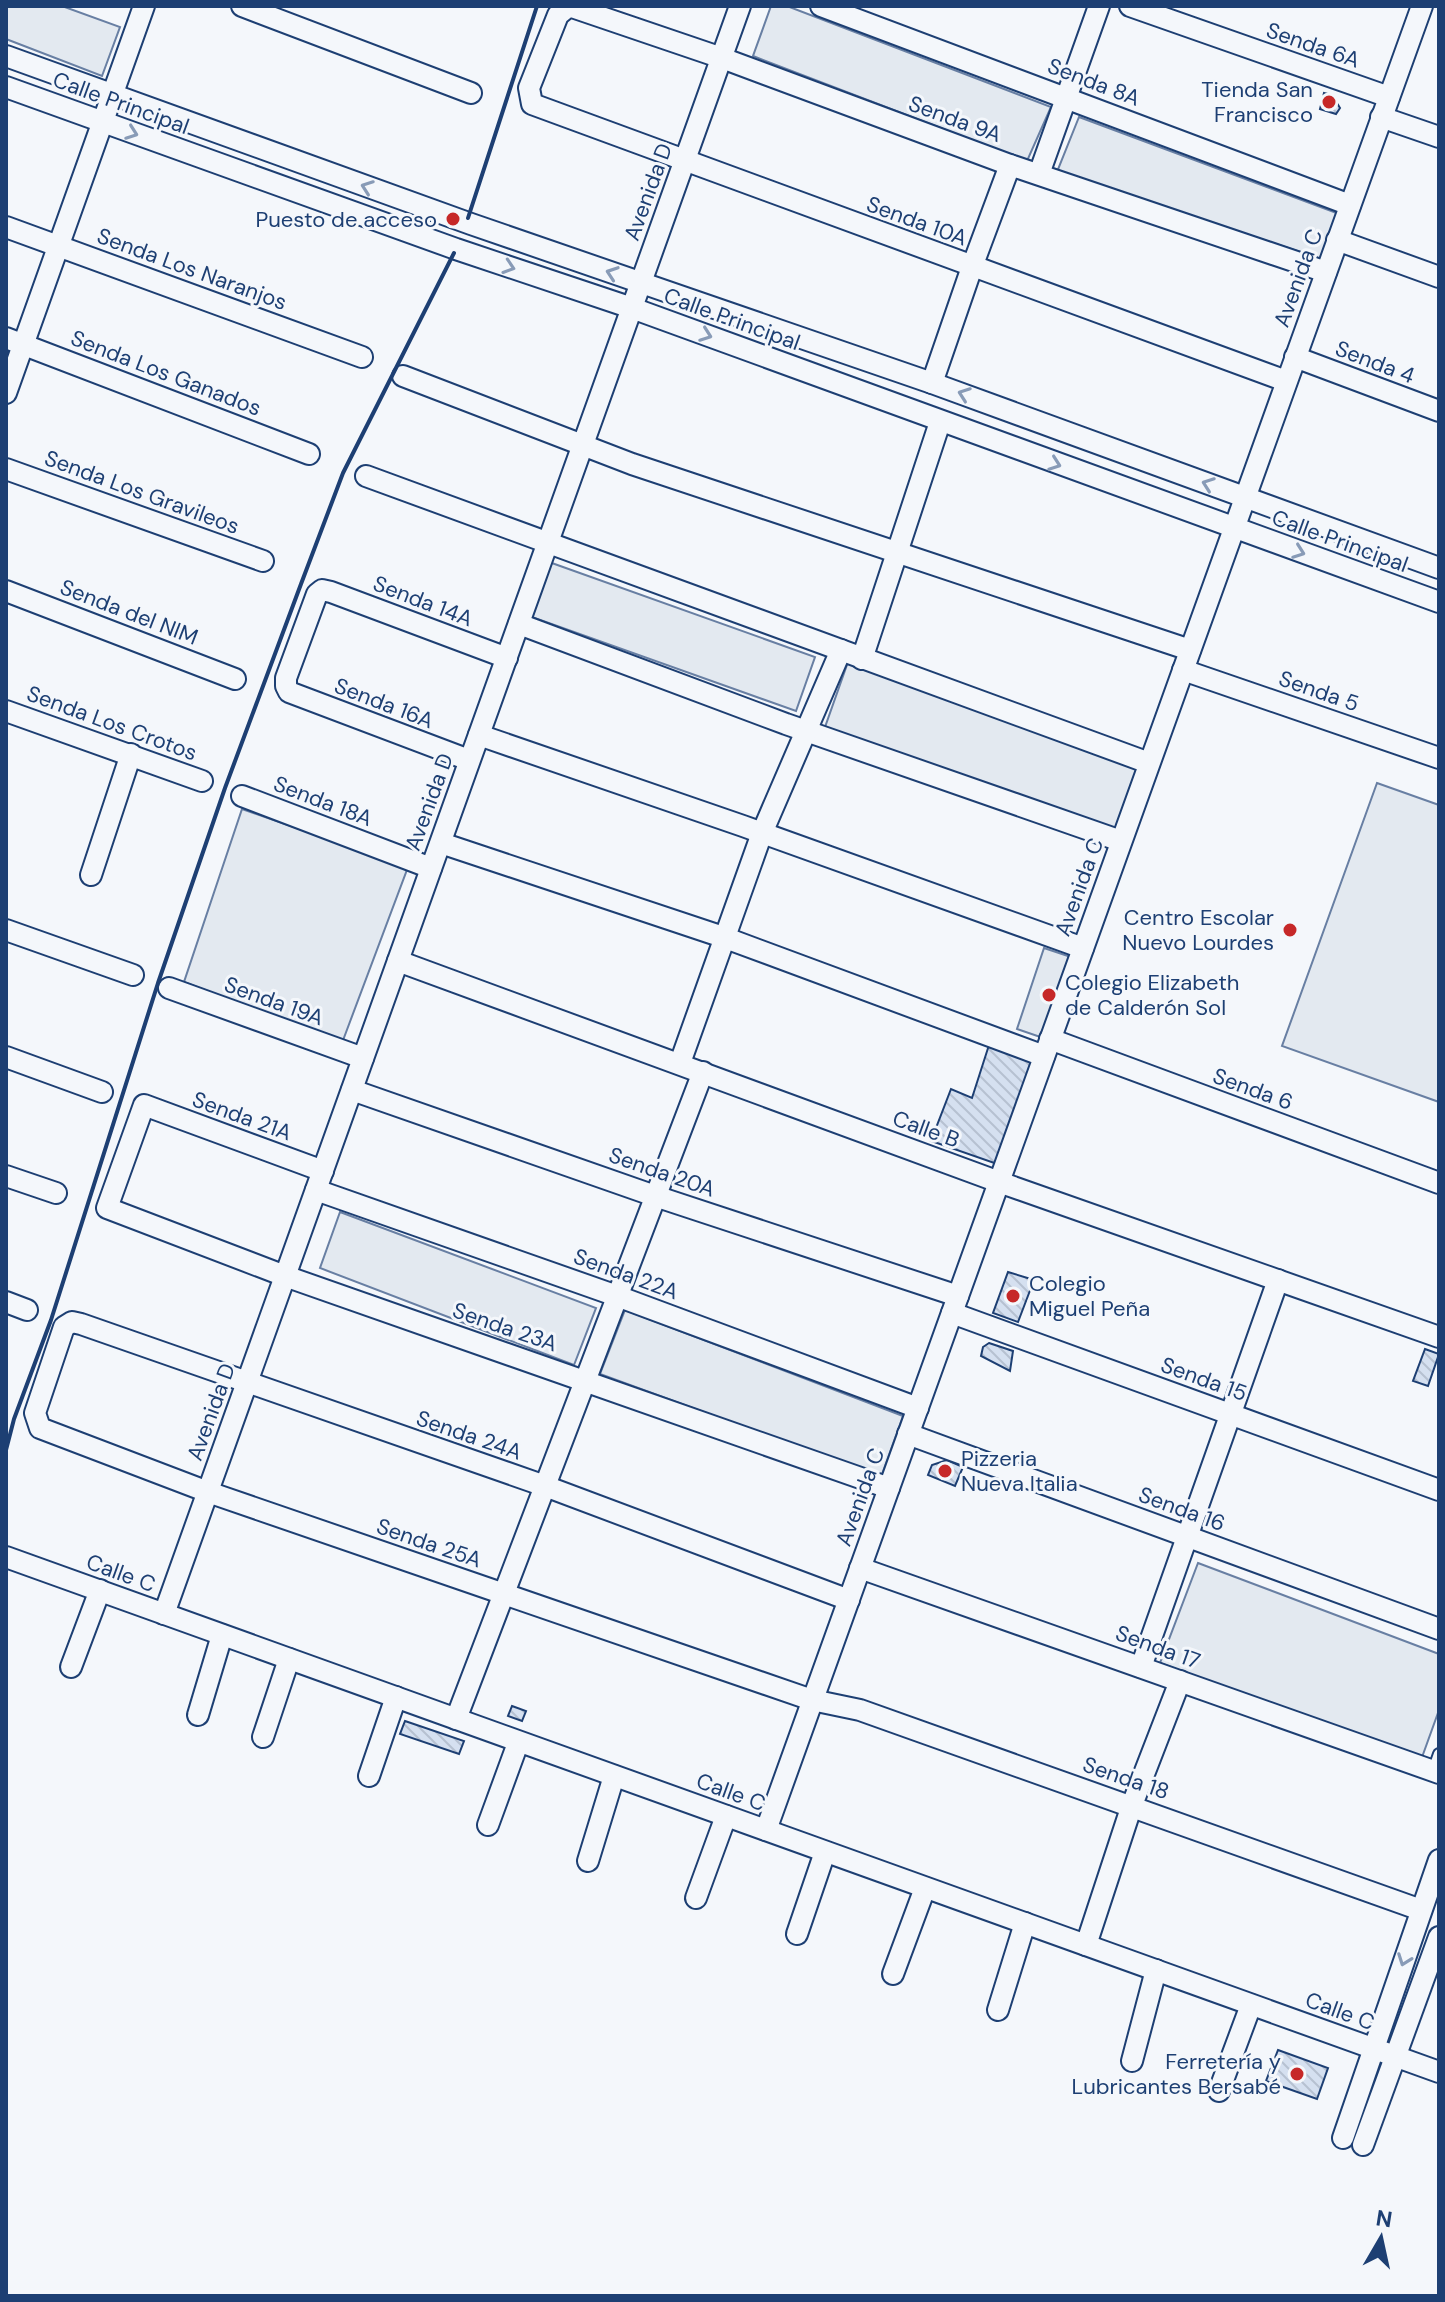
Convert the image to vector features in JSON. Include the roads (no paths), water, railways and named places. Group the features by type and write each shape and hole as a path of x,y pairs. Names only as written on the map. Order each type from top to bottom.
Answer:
{"street":[{"path":"6,393 15,341 59,246 144,6"},
{"path":"242,6 471,93"},
{"name":"Senda 9A","path":"569,6 722,58 1010,165 1326,272"},
{"name":"Senda 10A","path":"569,6 558,15 529,88 532,104 1286,381"},
{"name":"Avenida D","path":"164,1614 740,6"},
{"name":"Senda 8A","path":"821,6 1350,205"},
{"path":"1039,174 1099,6"},
{"name":"Senda 6A","path":"1130,6 1389,97"},
{"name":"Avenida C","path":"766,1830 1422,6"},
{"name":"Calle Principal","path":"6,56 471,224 932,383 1439,568"},
{"name":"Calle Principal","path":"6,87 460,251 632,308 1439,602"},
{"path":"1381,117 1439,137"},
{"path":"932,383 1010,165"},
{"path":"460,251 471,224"},
{"name":"Senda Los Naranjos","path":"6,227 362,357"},
{"path":"1337,240 1439,277"},
{"name":"Senda Los Ganados","path":"15,341 309,454"},
{"name":"Senda 4","path":"1295,357 1439,411"},
{"path":"403,376 583,446 895,554 1190,650"},
{"path":"862,659 940,422"},
{"name":"Senda Los Gravileos","path":"6,469 263,561"},
{"path":"366,476 1149,763"},
{"name":"Senda 14A","path":"286,686 286,678 317,594 322,590 507,658"},
{"name":"Senda del NIM","path":"6,591 235,679"},
{"path":"519,624 805,731 1121,841"},
{"path":"680,1063 762,833 841,650"},
{"name":"Senda 5","path":"1183,670 1439,758"},
{"name":"Senda 16A","path":"286,686 289,692 469,760"},
{"name":"Senda Los Crotos","path":"8,719 131,754 202,781"},
{"path":"479,735 1083,948"},
{"path":"91,875 131,754"},
{"name":"Senda 18A","path":"242,796 431,868"},
{"name":"Senda 6","path":"441,843 1439,1183"},
{"path":"6,930 133,975"},
{"name":"Calle B","path":"398,961 999,1182 1439,1337"},
{"name":"Senda 19A","path":"169,988 363,1058"},
{"path":"6,1057 102,1092"},
{"path":"456,1719 703,1072"},
{"name":"Senda 20A","path":"352,1090 955,1304"},
{"name":"Senda 21A","path":"107,1208 144,1105 320,1180"},
{"path":"6,1176 56,1193"},
{"name":"Senda 22A","path":"320,1180 617,1296 918,1408"},
{"name":"Senda 23A","path":"107,1208 285,1276 889,1488"},
{"path":"1141,1667 1278,1280"},
{"path":"6,1302 27,1310"},
{"name":"Senda 15","path":"955,1304 1231,1414 1439,1490"},
{"name":"Senda 24A","path":"35,1421 64,1327 72,1322 545,1486 849,1600"},
{"name":"Senda 25A","path":"35,1421 40,1428 208,1492 812,1700"},
{"name":"Senda 16","path":"908,1434 1439,1629"},
{"name":"Calle C","path":"6,1557 1439,2072"},
{"name":"Senda 17","path":"860,1568 1180,1681 1437,1766"},
{"path":"71,1667 100,1590"},
{"path":"198,1715 222,1635"},
{"path":"263,1737 289,1659"},
{"path":"1086,1945 1132,1805 1180,1681"},
{"path":"369,1776 396,1697"},
{"name":"Senda 18","path":"812,1700 860,1710 1421,1910"},
{"path":"488,1825 518,1743"},
{"path":"588,1861 614,1776"},
{"path":"696,1898 726,1816"},
{"path":"797,1934 825,1852"},
{"path":"1343,2138 1439,1860"},
{"path":"893,1974 925,1888"},
{"path":"998,2010 1025,1923"},
{"path":"1363,2145 1439,1937"},
{"path":"1132,2061 1156,1970"},
{"path":"1219,2091 1251,2005"}],"place":[{"name":"Tienda San Francisco","path":"1329,102"},
{"name":"Puesto de acceso","path":"453,219"},
{"name":"Centro Escolar Nuevo Lourdes","path":"1290,930"},
{"name":"Colegio Elizabeth de Calderón Sol","path":"1049,995"},
{"name":"Colegio Miguel Peña","path":"1013,1296"},
{"name":"Pizzeria Nueva Italia","path":"945,1471"},
{"name":"Ferretería y Lubricantes Bersabé","path":"1297,2074"}]}
